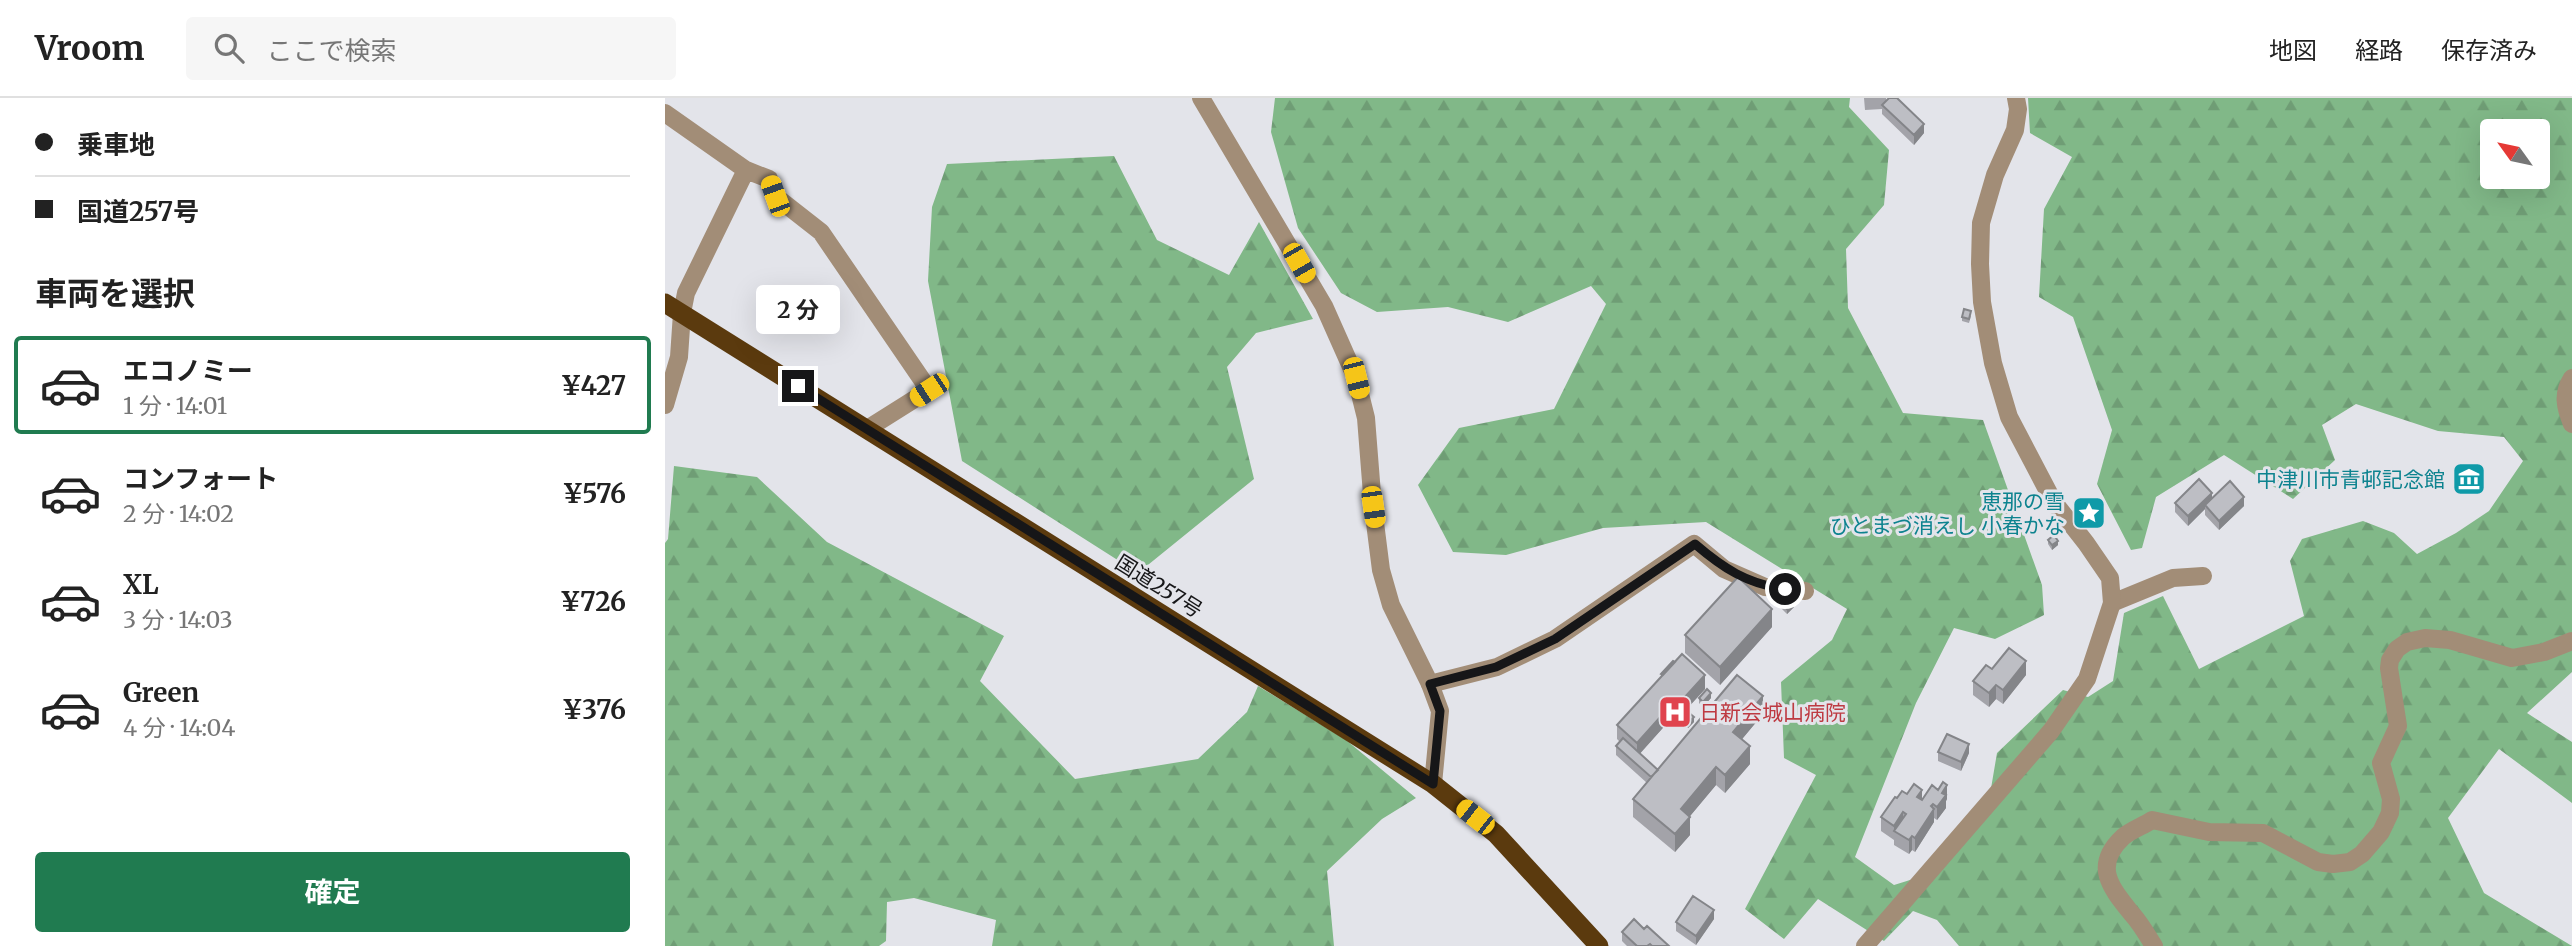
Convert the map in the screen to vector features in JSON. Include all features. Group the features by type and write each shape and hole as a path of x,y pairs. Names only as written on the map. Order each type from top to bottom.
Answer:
{"highway":[{"name":"国道257号","path":"673,308 1433,784 1496,834 1599,946"}],"street":[{"path":"1201,98 1324,306 1356,378 1366,418 1381,570 1391,606 1430,684 1440,711 1433,784"},
{"path":"1865,946 2051,730 2087,679 2112,603 2110,578 2053,501 2009,417 1993,363 1982,302 1982,223 1995,175 2015,130 2018,109 2016,98"},
{"path":"665,113 746,170 769,179 775,196 821,232 929,390 867,429"},
{"path":"665,405 679,357 673,308 686,293 746,170"},
{"path":"2572,378 2565,396 2566,410 2572,424"},
{"path":"1430,684 1496,667 1555,639 1695,544 1724,569 1765,587 1805,591"},
{"path":"2112,603 2173,578 2203,576"},
{"path":"2154,946 2106,876 2106,862 2123,837 2152,820 2209,832 2263,833 2318,862 2350,862 2362,854 2381,832 2390,813 2391,799 2381,763 2398,726 2389,668 2397,649 2407,642 2425,638 2450,640 2512,658 2544,652 2572,641"}],"green space":[{"path":"1275,98 1850,98 1849,107 1889,150 1884,205 1846,249 1848,308 1903,413 1983,420 2042,585 2044,615 1995,639 1954,628 1916,703 1855,857 1894,885 1939,871 1986,818 1997,753 2063,690 2088,697 2113,681 2124,613 2163,596 2199,669 2304,616 2290,561 2302,539 2363,521 2394,533 2417,554 2489,511 2523,461 2504,437 2438,431 2356,404 2322,425 2335,460 2293,499 2224,455 2156,497 2142,548 2131,550 2097,484 2112,430 2073,317 2039,297 2044,209 2072,157 2030,133 2028,98 2572,98 2572,672 2527,713 2572,742 2572,803 2499,749 2448,818 2484,893 2572,946 1959,946 1937,920 1913,911 1884,941 1818,899 1784,939 1745,909 1816,775 1784,758 1781,682 1832,640 1847,609 1706,522 1603,528 1506,555 1453,552 1418,485 1459,428 1554,409 1606,304 1591,286 1508,322 1448,307 1377,312 1341,293 1298,228 1271,132"},
{"path":"1114,156 1157,240 1229,275 1259,222 1313,319 1256,333 1227,367 1254,479 1138,573 962,461 928,281 932,207 947,164"},
{"path":"674,466 757,477 827,542 1004,636 980,681 1075,779 1198,759 1247,712 1258,686 1346,740 1416,798 1382,819 1327,871 1334,946 992,946 996,920 914,898 887,902 886,941 879,946 665,946 665,543 668,539"}],"building":[{"path":"1889,98 1897,98 1924,124 1914,135 1882,105"},
{"path":"1964,309 1971,311 1969,319 1962,317"},
{"path":"2199,479 2212,493 2188,516 2175,503"},
{"path":"2230,481 2244,497 2219,521 2205,505"},
{"path":"2054,535 2058,541 2052,545 2048,540"},
{"path":"1738,577 1772,609 1720,667 1685,635"},
{"path":"1787,596 1794,602 1787,609 1781,603"},
{"path":"2009,648 2026,661 2003,690 1996,685 1989,693 1973,681 1986,665 1992,669"},
{"path":"1682,654 1705,675 1674,709 1670,706 1637,743 1617,725"},
{"path":"1673,661 1675,662 1661,674"},
{"path":"1737,675 1763,696 1733,732 1750,746 1725,775 1716,767 1681,809 1690,817 1675,834 1633,799"},
{"path":"1707,689 1711,693 1703,702 1699,698"},
{"path":"1688,712 1694,717 1688,723 1682,718"},
{"path":"1947,734 1969,744 1961,762 1938,752"},
{"path":"1623,738 1658,770 1651,777 1616,746"},
{"path":"1943,782 1947,785 1942,793 1946,795 1937,807 1933,804 1931,806 1934,809 1915,838 1912,836 1909,840 1894,831 1906,814 1903,812 1894,826 1881,817 1895,797 1902,791 1907,794 1914,784 1922,790 1917,797 1922,800 1932,785 1938,790"},
{"path":"1693,896 1714,910 1696,936 1676,922"},
{"path":"1634,919 1644,929 1647,926 1669,946 1637,946 1622,932"}],"place":[{"name":"中津川市青邨記念館","path":"2469,479"},
{"name":"恵那の雪 ひとまづ消えし 小春かな","path":"2089,513"},
{"name":"日新会城山病院","path":"1675,712"}],"route":[{"path":"798,386 1433,784 1440,711 1430,684 1496,667 1555,639 1695,544 1724,569 1765,587 1785,589"}]}
